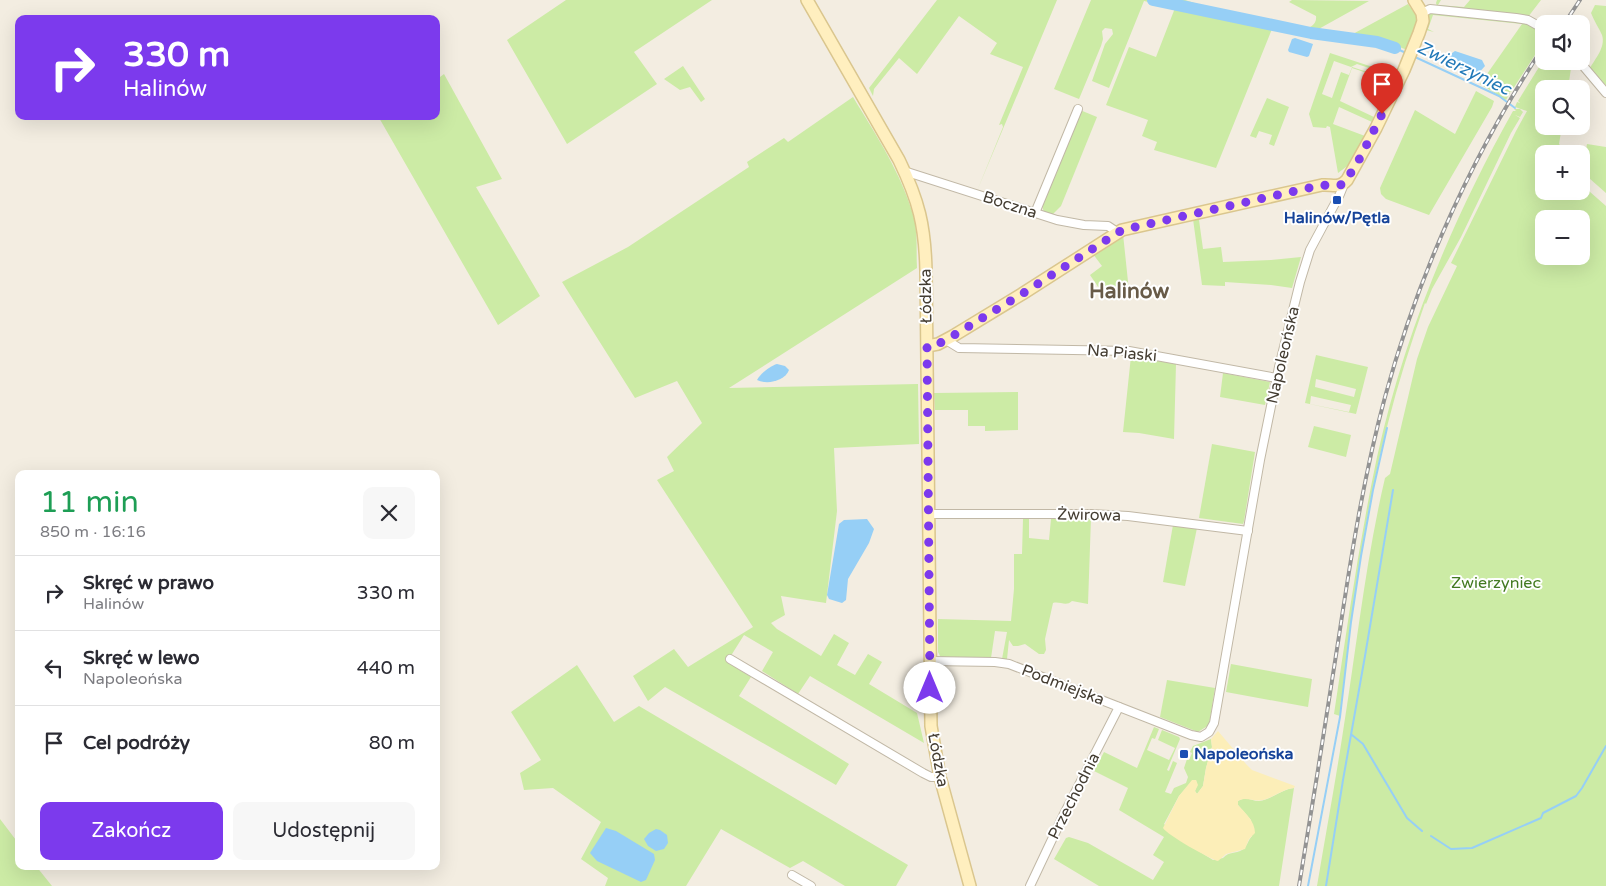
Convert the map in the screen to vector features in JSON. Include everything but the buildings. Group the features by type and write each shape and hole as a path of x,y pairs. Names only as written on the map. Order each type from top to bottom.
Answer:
{"main road":[{"name":"Łódzka","path":"807,0 904,170 917,200 923,230 927,346 931,726 940,777 970,886"},
{"path":"927,346 938,344 950,338 1117,232 1140,225 1322,185 1339,185 1347,180 1366,147 1414,48 1426,11 1414,0"}],"street":[{"path":"1426,11 1519,18 1535,23"},
{"path":"1587,70 1606,93"},
{"path":"1035,213 1078,109"},
{"name":"Boczna","path":"904,170 1035,213 1076,224 1108,226 1117,232"},
{"name":"Napoleońska","path":"1191,735 1197,737 1206,735 1211,731 1214,723 1260,460 1277,378 1304,266 1317,235 1337,200 1339,185"},
{"name":"Na Piaski","path":"950,338 965,349 1128,351 1277,378"},
{"name":"Żwirowa","path":"928,514 1119,515 1248,531"},
{"path":"730,659 928,776 940,777"},
{"name":"Podmiejska","path":"930,661 1009,664 1191,735"},
{"name":"Przechodnia","path":"1030,886 1064,814 1119,707"},
{"path":"792,875 812,886"}],"green space":[{"path":"566,0 712,0 634,52 657,84 567,144 507,40"},
{"path":"937,0 1057,0 977,191 1003,127 1002,124 999,125 1023,67 990,54 997,43 959,16 917,74 899,58 874,89 873,96 869,88"},
{"path":"1091,0 1185,0 1217,10 1305,29 1286,31 1272,29 1216,168 1154,150 1157,142 1142,136 1148,120 1106,105 1129,47 1156,57 1175,8 1144,1 1109,88 1092,81 1105,44 1113,34 1112,29 1105,28 1102,31 1103,39 1101,46 1079,99 1054,89"},
{"path":"1292,0 1369,1 1315,31 1305,29 1315,23 1316,16 1289,2"},
{"path":"1437,0 1441,0 1438,5 1464,7 1470,0 1541,0 1528,17 1437,6"},
{"path":"1408,4 1418,18 1407,50 1385,41 1351,35"},
{"path":"1595,5 1606,6 1606,89 1590,68 1603,44 1602,35 1591,13"},
{"path":"1433,12 1524,22 1535,28 1535,55 1511,92 1508,92 1510,93 1506,100 1480,84 1522,24 1433,15 1428,29 1434,32 1426,30 1424,27 1429,15"},
{"path":"1330,53 1394,74 1391,81 1352,68 1340,101 1374,117 1372,122 1339,107 1333,124 1365,136 1350,164 1338,173 1330,127 1313,127 1309,114","holes":["1334,61 1351,67 1357,64 1381,72 1380,76 1352,67 1349,75 1341,72 1332,98 1322,94"]},
{"path":"683,66 705,99 701,102 690,87 680,90 664,79"},
{"path":"1537,70 1571,70 1569,80 1535,80 1535,135 1560,135 1560,145 1535,145 1535,200 1590,200 1590,192 1606,206 1606,886 1317,886 1341,745 1367,570 1385,478 1390,474 1417,359 1428,327 1457,266 1451,263 1527,111 1515,107 1517,102 1520,103 1518,101"},
{"path":"444,74 502,179 476,187 540,296 498,325 380,120 440,120 440,77"},
{"path":"1476,91 1494,101 1492,107 1429,215 1386,199 1381,194 1380,188 1415,110 1455,134"},
{"path":"853,97 888,155 909,202 916,230 917,268 729,388 918,384 919,444 834,448 837,511 826,603 781,596 785,615 771,623 777,629 821,656 834,634 849,643 837,665 855,675 868,654 882,662 869,684 917,713 924,743 810,676 798,694 762,671 773,652 744,635 727,662 751,677 739,696 849,764 836,785 665,687 648,701 633,676 674,649 688,667 753,627 657,480 674,471 667,457 702,423 677,381 635,398 562,282 628,247 749,167 747,162 784,138 788,142"},
{"path":"1267,98 1289,107 1274,146 1269,144 1272,135 1259,131 1256,138 1250,136"},
{"path":"1514,109 1520,109 1523,112 1520,117 1515,115 1520,118 1461,237 1425,303 1396,393 1379,459 1365,532 1353,606 1340,716 1334,714 1354,585 1377,457 1388,412 1401,367 1432,279 1470,194 1513,111 1516,111"},
{"path":"1080,110 1097,117 1061,206 1052,215 1044,213 1042,205"},
{"path":"1587,144 1606,147 1606,193 1590,179 1590,145"},
{"path":"1201,217 1199,220 1203,249 1221,247 1223,262 1301,257 1292,288 1225,282 1225,286 1202,285 1193,219"},
{"path":"1123,234 1129,291 1105,297 1090,275 1102,266 1093,254"},
{"path":"1316,355 1368,367 1356,414 1305,403","holes":["1316,379 1356,389 1354,397 1315,387","1311,396 1351,405 1349,412 1310,404"]},
{"path":"1131,356 1176,364 1174,439 1123,432"},
{"path":"1223,373 1270,382 1265,405 1220,397"},
{"path":"1018,392 1018,430 985,431 985,426 968,426 968,410 935,410 934,393"},
{"path":"1314,426 1351,435 1346,457 1308,447"},
{"path":"1212,444 1255,452 1243,524 1199,518"},
{"path":"1091,518 1088,604 1072,601 1067,604 1053,603 1045,639 1046,650 1044,654 1039,654 1025,644 1013,646 1009,640 1007,659 1002,659 1007,632 995,631 991,658 945,658 940,656 938,652 938,619 1011,621 1014,589 1014,554 1022,554 1023,519 1029,519 1029,538 1049,540 1051,519"},
{"path":"1173,525 1197,528 1185,586 1163,582"},
{"path":"1231,664 1312,679 1308,707 1226,692"},
{"path":"577,665 614,722 639,706 908,865 896,886 845,886 803,861 790,868 721,829 686,886 605,886 608,878 581,859 601,822 553,788 524,790 520,773 541,760 511,712"},
{"path":"1167,680 1215,688 1209,725 1198,732 1160,717"},
{"path":"1154,727 1159,729 1155,739 1152,738 1147,750 1169,760 1175,748 1158,740 1162,730 1180,739 1167,770 1169,771 1173,761 1177,763 1165,792 1171,794 1174,788 1186,783 1188,777 1184,768 1187,759 1189,760 1192,753 1190,752 1193,746 1211,739 1212,747 1203,786 1197,794 1195,791 1196,780 1193,780 1179,796 1164,824 1192,847 1213,860 1242,850 1252,836 1251,820 1238,805 1238,801 1268,799 1285,790 1294,788 1279,886 1099,886 1054,859 1066,838 1069,837 1088,843 1153,880 1164,862 1153,855 1164,837 1119,810 1128,788 1094,771 1104,752 1137,768"},
{"path":"0,819 15,839 15,870 39,870 52,886 0,886"}],"sand":[{"path":"1218,731 1252,770 1295,786 1263,800 1244,799 1238,801 1238,805 1251,821 1255,833 1249,839 1245,849 1226,854 1218,861 1172,836 1163,828 1179,796 1192,780 1196,780 1198,785 1195,791 1197,794 1203,786 1212,747 1211,739"}],"water":[{"path":"1295,38 1313,44 1309,56 1289,52 1292,39"},
{"path":"1455,51 1482,60 1485,66 1476,76 1450,63 1448,56"},
{"path":"777,364 785,366 789,370 784,377 770,382 757,380 771,366"},
{"path":"867,519 874,529 869,543 848,579 846,600 842,603 829,599 827,595 839,524 844,520"},
{"path":"606,828 616,831 654,854 655,860 646,880 641,882 597,861 590,853"},
{"path":"656,829 667,835 668,843 664,849 656,851 648,846 644,839"}],"waterway":[{"path":"1153,0 1311,33 1377,42 1395,48"},
{"name":"Zwierzyniec","path":"1395,48 1406,53"},
{"name":"Zwierzyniec","path":"1415,57 1499,96 1515,108"},
{"path":"1308,886 1340,717 1361,556 1387,428"},
{"path":"1326,886 1393,490"},
{"path":"1352,735 1363,744 1407,818 1422,831"},
{"path":"1431,836 1451,849 1472,848 1541,818 1543,813 1576,796 1606,746"}],"railway":[{"path":"1570,15 1580,0"},
{"path":"1299,886 1353,546 1364,486 1385,397 1414,305 1451,215 1471,171 1535,60"}],"place":[{"name":"Halinów/Pętla","path":"1337,200"},
{"name":"Napoleońska","path":"1184,754"}],"district":[{"name":"Halinów","path":"1129,291"}],"route":[{"path":"930,688 927,346 946,340 1022,294 1117,232 1127,228 1322,185 1336,186 1344,184 1366,147 1382,114"}]}
